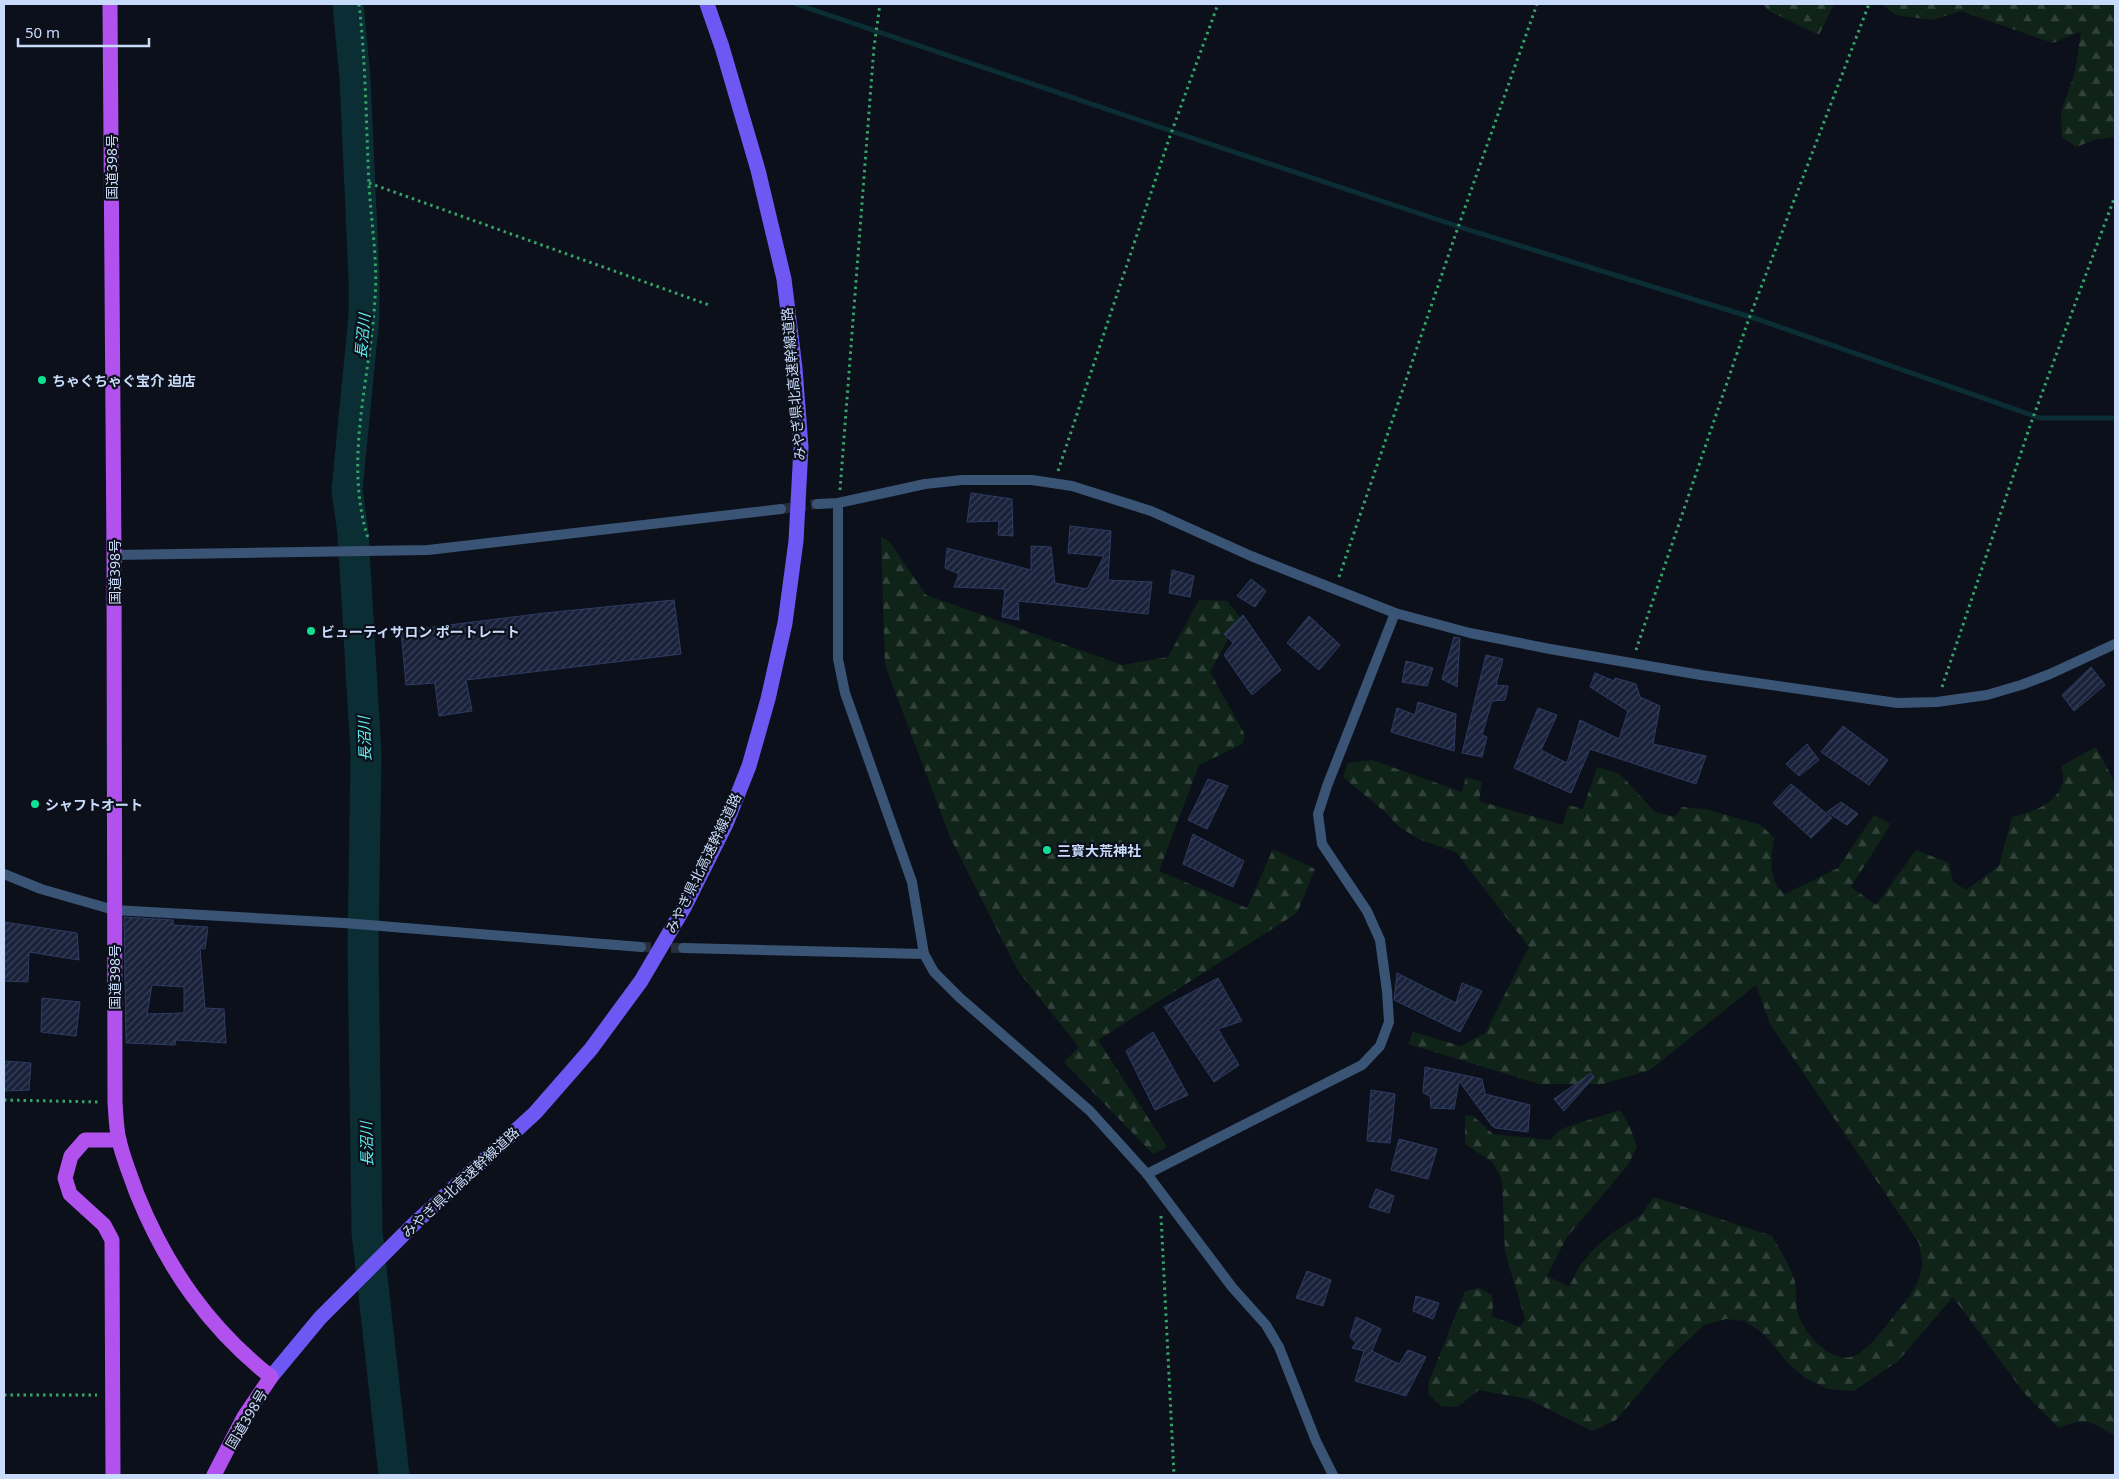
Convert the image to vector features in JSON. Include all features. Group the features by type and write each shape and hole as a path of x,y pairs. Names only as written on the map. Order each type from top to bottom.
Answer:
{"highway":[{"name":"国道398号","path":"110,4 115,1102 119,1140 148,1221 166,1255 189,1293 216,1326 244,1356 271,1377 244,1417 214,1475"},
{"path":"113,1475 112,1240 104,1225 70,1194 65,1178 71,1156 85,1140 119,1140"}],"main road":[{"name":"みやぎ県北高速幹線道路","path":"271,1377 320,1318 414,1224 535,1113 591,1049 641,980 685,906 726,824 749,766 768,699 785,623 796,541 801,447 795,368 784,279 758,170 722,47 707,4"}],"street":[{"path":"817,504 838,503 925,484 962,480 996,478 1072,486 1151,511 1251,556 1396,613 1479,635 1701,675 1888,702 1937,702 1987,695 2021,685 2115,644"},
{"path":"838,503 837,613 840,668 845,693 912,882 924,954 934,972 959,997 1090,1111 1147,1174 1232,1286 1266,1326 1279,1347 1316,1441 1333,1475"},
{"path":"114,555 428,550 781,510"},
{"path":"1147,1174 1362,1065 1380,1046 1389,1022 1380,940 1367,911 1322,844 1318,814 1327,786 1396,613"},
{"path":"4,874 41,889 114,910 344,923 641,947"},
{"path":"683,948 924,954"}],"path":[{"path":"359,4 375,297 359,440 357,488 363,524 370,550"},
{"path":"838,503 880,4"},
{"path":"1054,484 1169,139 1218,4"},
{"path":"1335,589 1456,233 1537,4"},
{"path":"1632,662 1747,324 1869,4"},
{"path":"369,183 709,305"},
{"path":"1937,702 2031,423 2115,196"},
{"path":"4,1100 115,1102"},
{"path":"1160,1193 1174,1475"},
{"path":"4,1395 113,1395"}],"green space":[{"path":"1763,4 1834,4 1819,35 1769,11"},
{"path":"1882,4 2115,4 2115,140 2113,137 2094,140 2076,147 2062,137 2061,111 2075,73 2081,31 2053,43 1961,11 1932,20 1895,15"},
{"path":"881,537 889,541 926,595 1122,665 1168,657 1199,600 1227,601 1240,617 1210,672 1245,735 1242,744 1199,765 1159,871 1247,908 1273,849 1315,869 1297,913 1098,1040 1167,1147 1153,1154 1064,1062 1079,1047 1018,971 950,837 885,665"},
{"path":"2096,747 2115,783 2115,1436 2088,1422 2076,1422 2059,1428 2025,1394 1953,1297 1898,1361 1854,1391 1827,1389 1805,1378 1786,1361 1765,1335 1745,1321 1726,1319 1704,1325 1668,1359 1616,1420 1592,1431 1528,1399 1479,1390 1457,1407 1441,1406 1429,1395 1428,1384 1465,1291 1479,1288 1492,1295 1493,1310 1491,1316 1520,1327 1525,1319 1505,1252 1502,1179 1492,1162 1465,1144 1465,1116 1472,1115 1493,1134 1550,1140 1561,1129 1620,1110 1630,1127 1637,1147 1628,1165 1567,1237 1547,1276 1569,1287 1580,1265 1595,1248 1612,1233 1641,1215 1654,1197 1772,1236 1795,1280 1797,1310 1804,1327 1818,1344 1827,1351 1836,1356 1845,1357 1854,1356 1869,1345 1900,1309 1915,1288 1921,1273 1922,1260 1919,1243 1770,1024 1756,985 1650,1070 1603,1084 1539,1084 1408,1044 1413,1032 1461,1046 1485,1033 1529,947 1456,852 1421,840 1399,827 1385,812 1343,777 1348,763 1372,760 1462,792 1466,777 1482,782 1479,801 1563,825 1568,805 1583,809 1597,767 1620,774 1655,812 1675,817 1682,807 1705,809 1761,825 1774,838 1771,861 1773,875 1775,882 1785,894 1838,868 1874,815 1891,824 1851,887 1876,905 1916,850 1949,863 1953,882 1966,890 1999,866 2012,817 2035,810 2049,802 2060,790 2063,782 2061,766"}],"building":[{"path":"971,493 1012,499 1013,536 998,535 999,521 967,522"},
{"path":"1070,526 1111,531 1108,580 1152,582 1148,614 1018,601 1019,620 1002,617 1005,589 954,587 959,574 945,568 947,548 1031,570 1031,546 1051,547 1055,583 1087,589 1104,556 1068,553"},
{"path":"1172,570 1194,576 1190,597 1169,593"},
{"path":"1251,579 1266,591 1255,607 1237,596"},
{"path":"674,600 681,654 466,680 472,711 439,716 435,683 406,685 401,631 545,613"},
{"path":"1243,615 1281,670 1252,695 1224,655 1233,643 1224,634"},
{"path":"1309,616 1340,645 1319,670 1287,643"},
{"path":"1454,637 1460,638 1457,687 1442,679"},
{"path":"1486,655 1503,659 1496,685 1508,686 1505,700 1492,701 1482,735 1487,737 1482,757 1462,753"},
{"path":"1406,661 1433,668 1427,686 1402,682"},
{"path":"2091,667 2105,685 2074,711 2062,695"},
{"path":"1595,673 1614,681 1615,678 1636,684 1640,697 1660,706 1653,744 1706,756 1696,784 1590,749 1571,793 1514,768 1538,708 1557,715 1541,750 1567,763 1580,720 1619,739 1628,711 1590,687"},
{"path":"1418,702 1456,714 1454,751 1391,732 1397,708 1415,715"},
{"path":"1843,726 1888,760 1869,785 1821,752"},
{"path":"1807,744 1819,760 1799,776 1786,764"},
{"path":"1208,779 1228,786 1207,829 1188,820"},
{"path":"1791,784 1832,818 1811,838 1773,803"},
{"path":"1841,802 1858,814 1847,825 1827,812"},
{"path":"1193,834 1244,861 1233,887 1183,864"},
{"path":"124,917 173,920 173,925 208,927 205,949 200,948 205,1008 224,1009 226,1043 176,1040 175,1045 126,1043","holes":["152,985 184,987 184,1013 147,1014"]},
{"path":"4,922 77,933 79,960 29,952 28,982 4,981"},
{"path":"1397,973 1456,1003 1462,983 1482,991 1460,1032 1394,1000"},
{"path":"1218,978 1242,1021 1218,1029 1239,1065 1214,1082 1164,1007"},
{"path":"42,998 80,1002 76,1036 41,1032"},
{"path":"1153,1032 1188,1095 1155,1110 1126,1051"},
{"path":"4,1061 31,1063 29,1090 4,1091"},
{"path":"1425,1067 1482,1079 1485,1094 1530,1105 1528,1132 1495,1128 1493,1125 1493,1127 1459,1081 1454,1109 1431,1108 1430,1096 1423,1093"},
{"path":"1591,1073 1594,1077 1564,1111 1554,1099"},
{"path":"1371,1090 1395,1094 1390,1143 1367,1141"},
{"path":"1399,1139 1437,1149 1428,1179 1391,1170"},
{"path":"1376,1189 1394,1196 1389,1213 1369,1207"},
{"path":"1307,1271 1331,1280 1323,1306 1296,1298"},
{"path":"1416,1296 1439,1303 1433,1319 1413,1311"},
{"path":"1356,1317 1381,1329 1372,1351 1399,1364 1408,1350 1426,1357 1406,1396 1355,1381 1364,1351 1352,1348 1356,1343 1350,1337"}],"waterway":[{"name":"長沼川","path":"348,4 355,78 364,278 364,316 347,490 353,533 366,754 363,947 367,1232 394,1475"},
{"path":"796,4 1466,229 1757,319 2040,418 2115,418"}],"tunnel":[{"path":"781,509 817,504"},
{"path":"641,947 683,948"}],"place":[{"name":"ちゃぐちゃぐ宝介 迫店","path":"42,380"},
{"name":"ビューティサロン ポートレート","path":"311,631"},
{"name":"シャフトオート","path":"35,804"},
{"name":"三寳大荒神社","path":"1047,850"}]}
